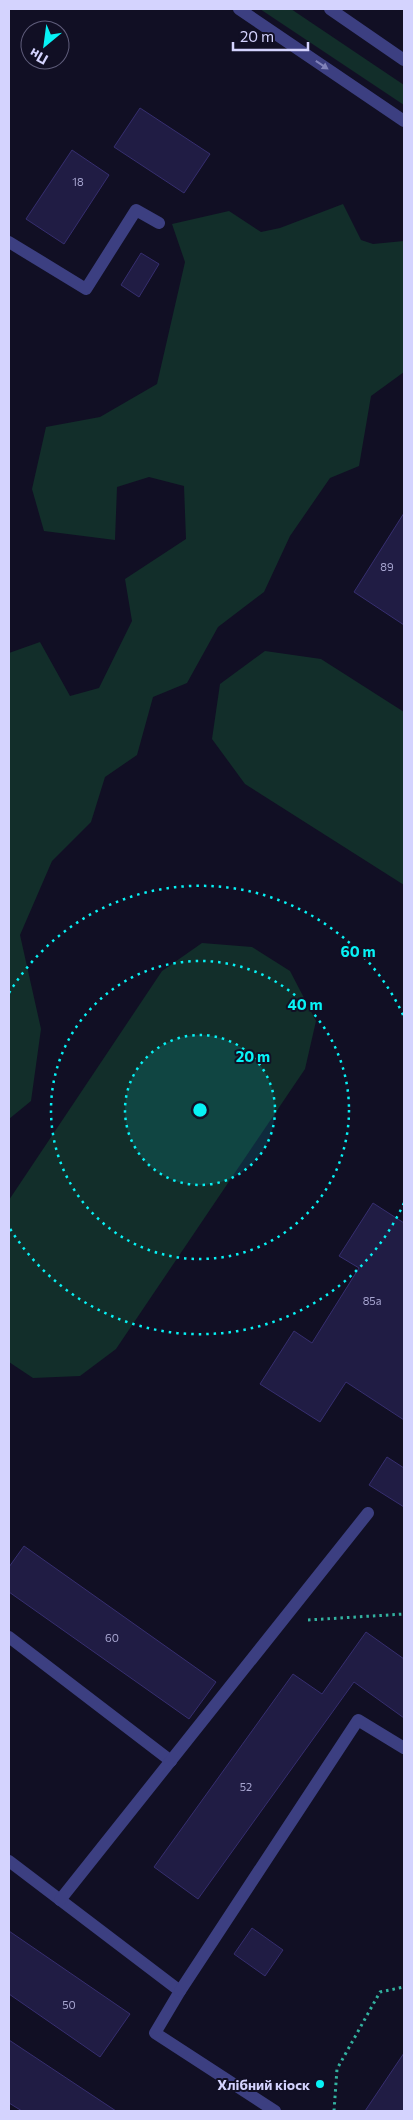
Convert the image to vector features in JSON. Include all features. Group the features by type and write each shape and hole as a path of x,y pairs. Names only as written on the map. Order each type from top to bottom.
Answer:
{"street":[{"path":"238,9 404,121"},
{"path":"330,9 404,60"},
{"path":"9,242 86,289 136,210 159,223"},
{"path":"60,1900 368,1513"},
{"path":"9,1637 171,1761"},
{"path":"275,2111 155,2033 180,1991 358,1720 404,1748"},
{"path":"9,1862 180,1991"}],"path":[{"path":"282,1622 404,1614"},
{"path":"334,2111 338,2069 380,1992 404,1987"}],"green space":[{"path":"260,9 291,9 404,85 404,105"},
{"path":"343,204 361,240 373,244 404,241 404,372 371,396 359,466 330,478 290,536 264,592 218,627 187,683 153,697 137,755 105,777 91,822 52,861 20,935 41,1029 31,1101 9,1119 9,653 40,642 70,696 99,688 132,621 125,579 186,539 184,486 149,477 117,487 115,540 44,531 32,489 46,427 100,417 157,384 185,262 172,224 229,211 261,232 280,228"},
{"path":"265,651 321,659 404,712 404,885 245,784 212,739 220,684"},
{"path":"202,943 252,947 290,971 316,1021 305,1069 116,1349 80,1376 33,1378 9,1362 9,1200 162,971"}],"building":[{"path":"140,108 210,154 184,193 114,147"},
{"path":"72,150 109,175 64,244 26,219"},
{"path":"141,253 159,264 139,297 121,285"},
{"path":"404,513 404,625 354,592"},
{"path":"373,1203 404,1223 404,1420 346,1382 320,1422 260,1384 294,1331 312,1343 359,1268 339,1256"},
{"path":"387,1457 404,1468 404,1507 369,1485"},
{"path":"24,1546 216,1682 189,1719 9,1592 9,1567"},
{"path":"366,1632 404,1659 404,1718 354,1682 198,1899 154,1867 293,1674 322,1694"},
{"path":"252,1928 283,1950 265,1976 234,1954"},
{"path":"9,1931 130,2014 100,2057 9,1994"},
{"path":"9,2040 116,2111 22,2111 9,2103"},
{"path":"404,2053 404,2111 365,2111"}],"place":[{"name":"Хлібний кіоск","path":"320,2084"}]}
